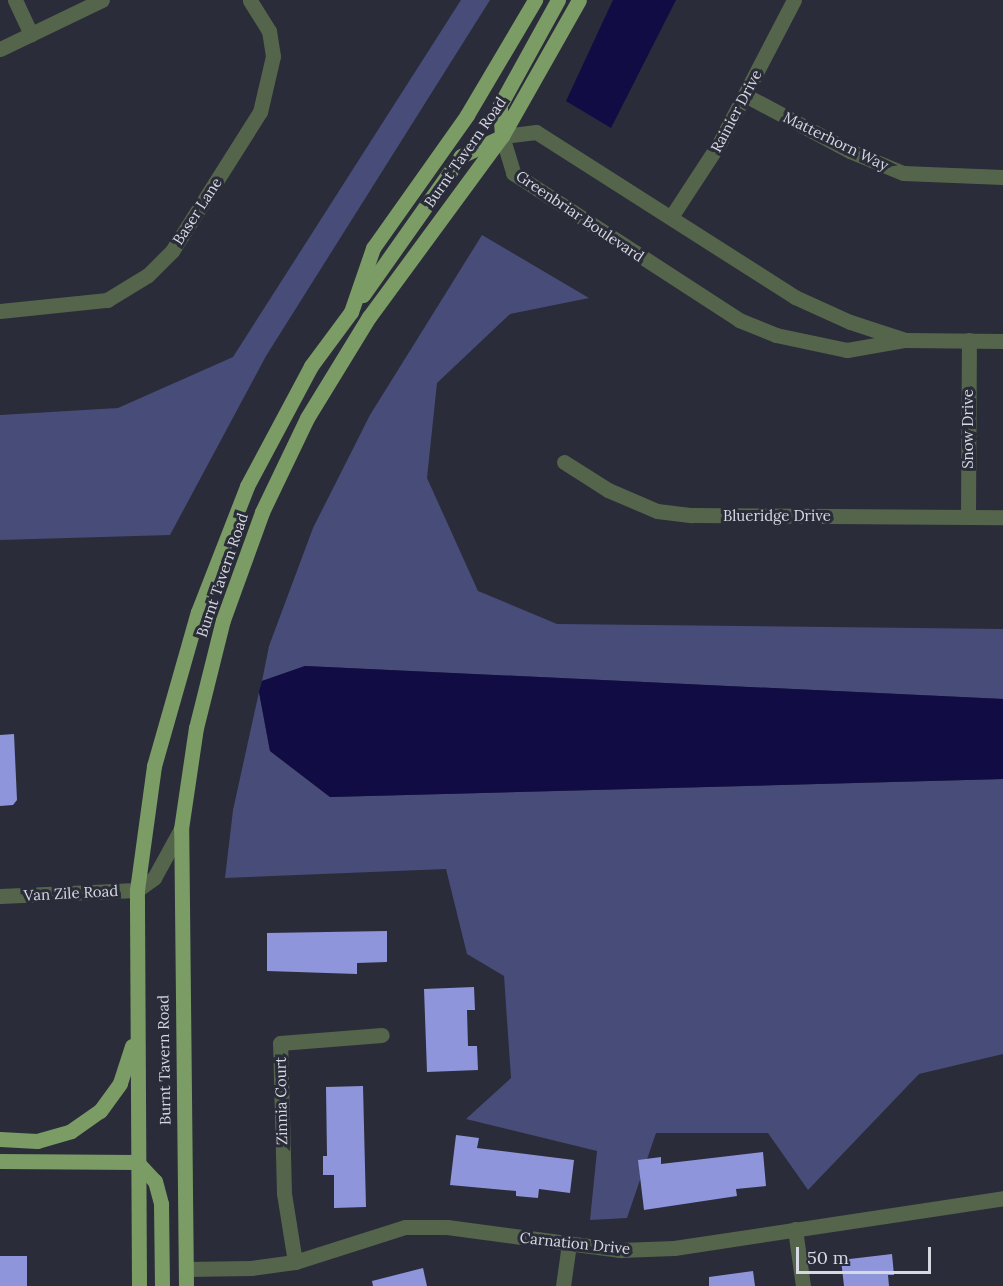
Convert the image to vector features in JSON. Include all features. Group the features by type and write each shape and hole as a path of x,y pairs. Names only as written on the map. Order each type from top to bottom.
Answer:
{"main road":[{"name":"Burnt Tavern Road","path":"139,1286 137,890 154,766 198,612 247,486 311,366 351,312 373,248 467,115 535,0"},
{"path":"351,312 460,156 502,136 500,105 558,0"},
{"name":"Burnt Tavern Road","path":"186,1286 181,829 196,728 223,620 262,513 307,418 369,317 502,136 579,0"},
{"path":"0,1139 37,1141 71,1131 100,1112 120,1083 136,1034"},
{"path":"0,1161 137,1162 155,1181 161,1204 162,1286"}],"street":[{"path":"15,0 31,35"},
{"path":"0,49 102,0"},
{"name":"Baser Lane","path":"0,311 107,300 148,275 172,251 260,112 273,56 269,31 250,0"},
{"name":"Rainier Drive","path":"671,217 720,142 794,0"},
{"name":"Matterhorn Way","path":"745,95 850,151 903,173 1003,177"},
{"name":"Greenbriar Boulevard","path":"905,340 850,322 795,297 536,132 502,136 513,173 739,320 776,335 848,350 905,340 1003,341"},
{"name":"Snow Drive","path":"968,517 969,340"},
{"name":"Blueridge Drive","path":"564,462 608,490 657,511 692,515 1003,517"},
{"name":"Van Zile Road","path":"0,896 137,890 154,878 181,829"},
{"name":"Zinnia Court","path":"295,1262 284,1193 280,1043 382,1035"},
{"name":"Carnation Drive","path":"186,1269 251,1268 295,1262 405,1227 447,1227 620,1250 674,1248 1003,1198"},
{"path":"795,1229 803,1286"},
{"path":"563,1286 569,1244"}],"shaded area":[{"path":"461,0 490,0 266,356 170,535 0,540 0,415 118,408 233,357"},
{"path":"613,0 676,0 611,128 566,101"},
{"path":"482,235 589,298 510,314 437,383 427,478 478,591 557,624 1003,629 1003,699 305,666 262,681 269,646 313,528 370,415"},
{"path":"305,666 1003,699 1003,779 330,797 270,751 259,692 262,681"},
{"path":"259,692 270,751 330,797 1003,779 1003,1054 919,1074 808,1190 768,1133 656,1133 627,1218 590,1220 597,1151 466,1119 511,1078 504,976 467,954 446,869 225,878 233,810"}],"building":[{"path":"14,734 17,800 13,805 0,806 0,735"},
{"path":"387,931 387,962 357,963 357,974 267,971 267,933"},
{"path":"474,987 475,1010 467,1010 468,1046 477,1046 478,1070 427,1072 424,989"},
{"path":"363,1086 366,1207 334,1208 334,1175 323,1175 323,1156 327,1156 326,1087"},
{"path":"456,1135 479,1138 477,1148 574,1160 570,1193 539,1189 538,1198 516,1196 516,1191 450,1185"},
{"path":"763,1152 766,1186 736,1189 737,1196 644,1210 638,1160 661,1157 661,1164"},
{"path":"892,1254 894,1275 888,1275 889,1286 844,1286 841,1260"},
{"path":"0,1256 27,1256 27,1286 0,1286"},
{"path":"423,1268 427,1286 373,1286 372,1281"},
{"path":"753,1271 755,1286 709,1286 709,1277"}]}
